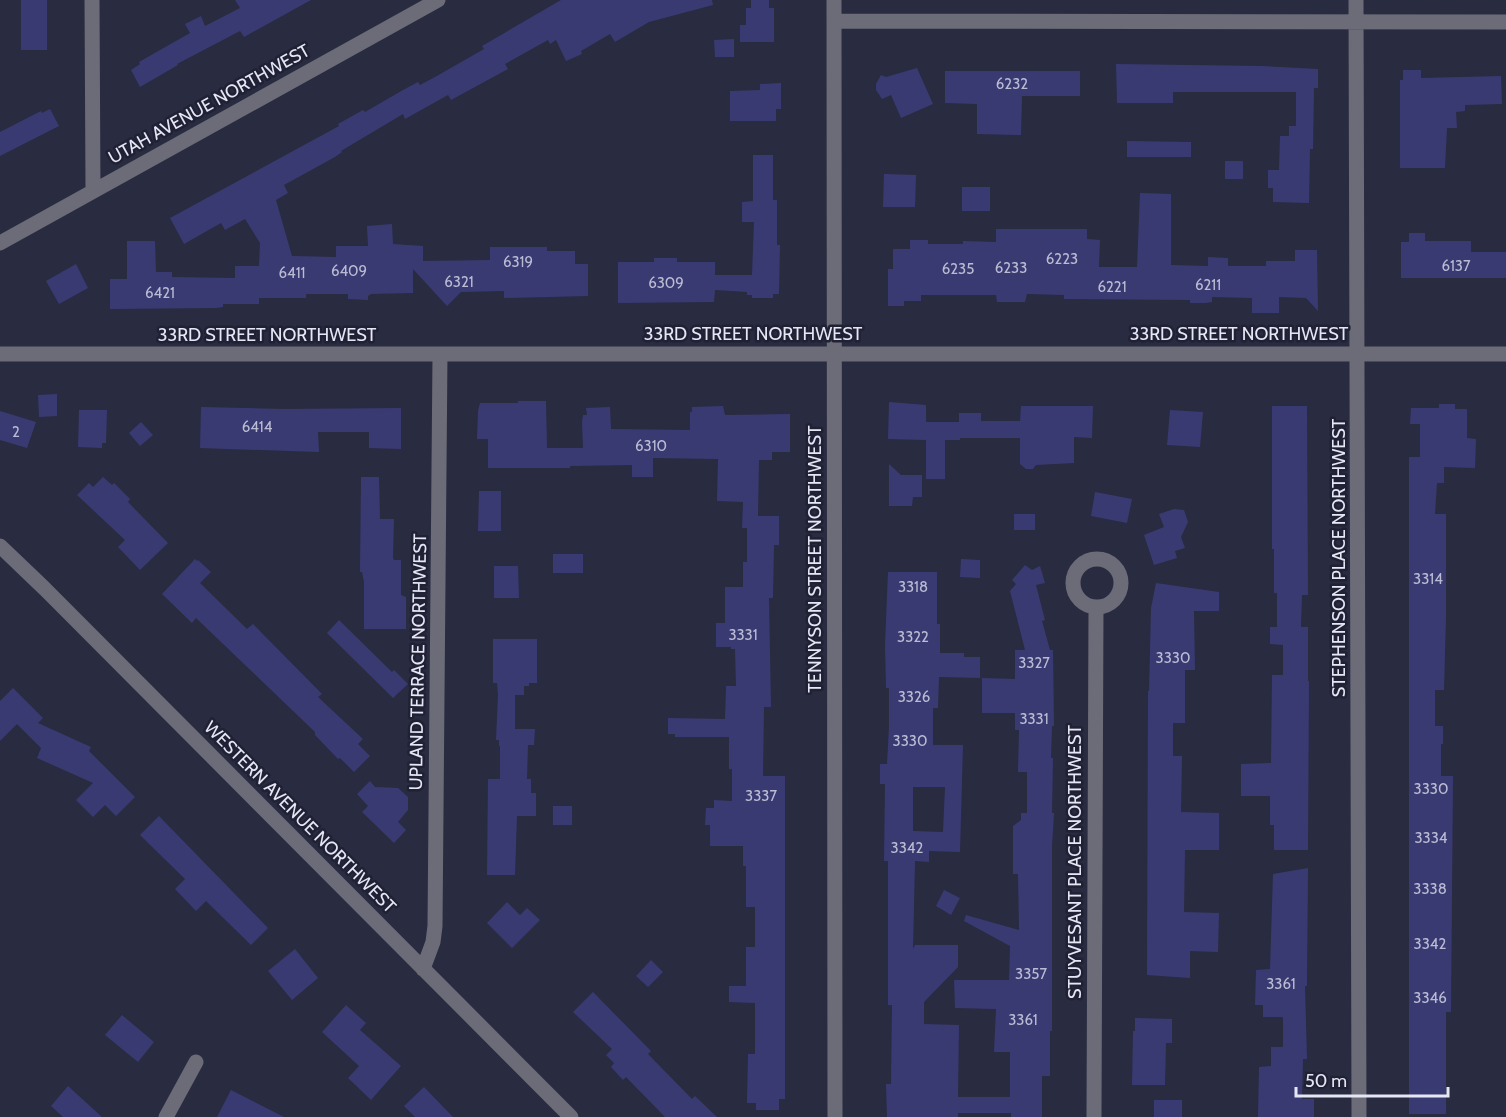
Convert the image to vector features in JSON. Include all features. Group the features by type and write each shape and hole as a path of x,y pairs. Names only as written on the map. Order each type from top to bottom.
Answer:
{"street":[{"path":"92,0 93,191"},
{"name":"UTAH AVENUE NORTHWEST","path":"0,243 438,0"},
{"name":"TENNYSON STREET NORTHWEST","path":"834,0 834,1117"},
{"name":"STEPHENSON PLACE NORTHWEST","path":"1356,0 1359,354 1359,1117"},
{"path":"834,21 1506,22"},
{"name":"33RD STREET NORTHWEST","path":"0,354 1506,354"},
{"name":"UPLAND TERRACE NORTHWEST","path":"423,969 433,942 435,926 440,354"},
{"name":"WESTERN AVENUE NORTHWEST","path":"0,546 571,1117"},
{"name":"STUYVESANT PLACE NORTHWEST","path":"1094,1117 1096,608"},
{"path":"166,1117 196,1062"}],"building":[{"path":"21,0 47,0 47,50 21,50"},
{"path":"235,0 311,0 244,37 240,31 177,64 140,87 131,70 140,64 139,62 190,33 185,24 201,16 205,26 240,8"},
{"path":"561,0 712,0 713,5 649,22 615,42 610,34 581,51 582,54 566,61 556,40 550,44 548,40 505,64 508,69 451,100 448,95 405,119 403,114 341,151 335,157 284,185 288,193 276,200 292,256 336,257 336,246 368,246 367,226 392,224 393,244 423,246 423,261 490,260 490,247 547,247 547,251 575,251 575,264 588,264 588,296 504,298 504,291 461,292 447,306 413,269 413,293 371,294 368,300 348,299 348,294 306,294 306,298 259,298 259,304 223,304 223,307 216,308 110,309 110,279 127,279 127,241 155,241 156,272 172,272 172,277 235,278 235,266 259,266 260,243 245,219 225,230 221,223 184,244 170,218 339,126 338,124 363,110 365,112 418,82 420,85 435,77 484,49 482,46"},
{"path":"751,0 769,0 769,8 774,8 774,42 740,42 740,25 746,25 746,8 751,8"},
{"path":"734,39 734,57 715,57 714,40"},
{"path":"1116,64 1318,69 1318,88 1314,88 1309,203 1273,202 1273,188 1268,188 1268,170 1279,170 1280,136 1289,136 1289,126 1296,126 1296,92 1173,92 1173,103 1117,103"},
{"path":"917,68 933,104 901,118 891,95 882,99 876,90 876,84 881,75 886,77"},
{"path":"1403,70 1421,70 1421,78 1501,76 1502,104 1465,105 1465,111 1456,112 1457,128 1447,128 1445,168 1400,168 1400,80 1403,80"},
{"path":"945,71 1080,71 1080,96 1022,96 1021,135 977,134 977,104 945,103"},
{"path":"781,83 781,109 776,109 776,121 730,121 730,91 760,90 760,84"},
{"path":"50,109 59,126 0,156 0,132 41,111 42,113"},
{"path":"1127,141 1191,142 1191,157 1127,157"},
{"path":"753,155 773,155 773,200 777,200 777,245 780,245 779,294 773,294 773,298 752,298 752,295 747,295 747,292 715,290 714,302 618,303 618,262 654,262 654,258 677,258 677,262 715,262 715,275 752,275 754,222 742,222 742,202 753,201"},
{"path":"1225,161 1243,161 1243,179 1225,179"},
{"path":"884,174 916,175 915,207 883,207"},
{"path":"962,187 990,187 990,211 962,211"},
{"path":"1140,193 1171,194 1171,265 1208,266 1208,257 1228,258 1228,266 1266,266 1266,261 1295,261 1295,250 1317,250 1318,311 1306,298 1279,297 1279,313 1252,313 1252,298 1212,297 1212,302 1190,303 1190,300 1064,299 1064,295 1027,294 1025,302 997,302 996,295 921,295 921,301 904,301 904,306 888,306 888,269 893,269 893,249 910,249 910,240 928,240 928,244 963,244 963,241 996,242 996,229 1087,229 1087,239 1100,240 1099,267 1137,267"},
{"path":"1409,233 1425,233 1425,241 1471,241 1471,252 1506,252 1506,278 1401,278 1401,242 1409,242"},
{"path":"76,264 88,288 59,304 46,281"},
{"path":"57,394 57,416 39,417 38,395"},
{"path":"518,401 546,401 547,448 583,448 582,422 583,415 587,415 586,408 610,407 611,429 690,430 692,407 723,406 725,415 790,414 790,452 772,452 772,460 759,460 758,516 779,516 779,545 774,545 773,598 769,598 771,707 764,707 763,776 785,776 785,1099 779,1099 779,1110 756,1110 756,1103 747,1103 748,1054 755,1054 755,1003 729,1002 729,986 746,986 746,947 755,947 755,907 746,907 746,866 743,866 743,846 710,846 710,825 705,825 706,808 714,808 714,800 732,801 729,737 675,737 675,734 668,734 668,718 725,719 726,686 736,686 735,649 716,647 716,623 725,623 725,587 743,587 743,562 747,562 747,528 742,528 743,502 717,501 718,459 653,458 653,477 632,477 632,465 488,468 488,439 477,439 480,403 518,403"},
{"path":"889,402 926,405 926,422 959,422 959,413 981,413 981,421 1020,421 1021,406 1093,406 1092,438 1074,437 1074,463 1036,465 1033,469 1026,469 1020,464 1020,438 945,440 945,479 926,479 926,440 888,439"},
{"path":"1439,404 1455,404 1455,409 1467,409 1467,438 1476,439 1475,468 1444,467 1444,483 1437,483 1435,514 1446,514 1446,619 1444,690 1435,690 1435,726 1443,726 1441,776 1453,776 1451,1012 1446,1012 1446,1114 1409,1114 1409,457 1420,457 1420,424 1410,424 1411,408 1439,408"},
{"path":"1272,406 1307,406 1308,595 1302,595 1301,627 1308,627 1308,850 1274,850 1274,825 1270,825 1270,796 1241,796 1241,764 1271,763 1272,675 1283,675 1283,645 1270,644 1270,627 1277,627 1277,593 1274,593 1274,549 1272,549"},
{"path":"201,407 401,408 401,449 369,448 369,432 318,432 319,452 200,448"},
{"path":"79,410 107,410 106,443 102,443 102,448 78,447"},
{"path":"1170,410 1203,412 1200,447 1167,445"},
{"path":"0,411 36,422 27,448 0,440"},
{"path":"141,422 153,435 140,446 129,433"},
{"path":"889,464 901,475 922,475 922,497 913,497 912,506 889,506"},
{"path":"103,477 112,485 114,483 130,499 128,502 168,543 140,570 118,547 125,540 77,495 89,483 93,487"},
{"path":"361,477 379,477 380,519 394,519 393,558 401,560 401,595 406,597 406,629 364,629 364,582 362,572 360,572"},
{"path":"479,491 501,491 501,531 478,531"},
{"path":"1095,492 1132,499 1127,523 1091,516"},
{"path":"1174,509 1184,510 1188,522 1181,537 1185,548 1175,551 1177,558 1154,565 1144,535 1164,527 1159,514"},
{"path":"1014,514 1035,514 1035,530 1014,530"},
{"path":"553,554 583,554 583,573 553,573"},
{"path":"195,559 211,572 200,583 247,629 253,624 322,694 318,697 363,739 358,744 370,756 354,772 340,758 338,759 315,735 315,732 196,618 192,623 162,594"},
{"path":"961,559 980,560 980,578 960,577"},
{"path":"1025,565 1032,570 1040,566 1045,583 1036,585 1045,620 1042,621 1050,650 1053,650 1052,1031 1050,1031 1050,1076 1042,1076 1042,1117 1011,1117 1011,1113 958,1113 958,1117 887,1117 886,1084 891,1084 892,1005 888,1005 888,861 884,861 885,784 880,784 880,764 887,764 889,727 889,688 886,688 885,645 888,572 937,572 937,624 940,624 940,653 964,653 964,657 980,657 980,678 939,677 938,708 933,708 933,745 963,745 960,852 929,851 929,862 915,861 913,949 915,945 958,945 958,967 924,1002 924,1024 959,1025 958,1097 1010,1097 1010,1052 994,1052 996,1009 955,1008 954,980 1009,980 1010,946 964,921 966,915 1019,930 1018,874 1013,874 1013,826 1021,820 1021,813 1027,813 1027,772 1018,772 1019,730 1015,730 1015,713 982,713 982,678 1015,679 1015,650 1025,650 1010,591 1016,584 1012,580","holes":["913,787 945,787 943,832 913,831"]},
{"path":"494,566 518,566 519,598 494,598"},
{"path":"1156,583 1219,592 1219,611 1194,611 1195,670 1185,670 1185,723 1173,723 1173,756 1182,756 1181,812 1219,813 1219,850 1185,850 1184,912 1219,913 1218,952 1190,951 1190,978 1147,975 1148,691 1151,608"},
{"path":"339,620 392,672 394,670 408,684 393,698 327,633"},
{"path":"493,639 537,639 537,683 524,686 524,695 515,695 515,729 535,729 534,745 528,745 527,779 531,779 531,793 536,793 536,816 517,816 515,875 487,875 488,779 500,779 500,746 499,740 496,740 498,695 497,683 493,683"},
{"path":"13,688 43,718 38,723 91,747 89,751 135,797 116,816 105,805 93,817 76,800 93,783 37,758 41,748 17,724 0,741 0,701"},
{"path":"370,781 375,787 398,788 408,797 408,810 398,822 406,830 394,843 362,812 368,806 357,794"},
{"path":"553,806 572,806 572,825 553,825"},
{"path":"159,816 268,928 251,945 206,901 196,911 175,889 185,879 140,835"},
{"path":"1308,868 1307,986 1305,986 1307,1059 1303,1059 1302,1099 1314,1099 1314,1117 1258,1117 1259,1067 1271,1066 1271,1047 1283,1047 1283,1017 1263,1017 1263,1005 1255,1005 1256,970 1270,969 1273,874"},
{"path":"944,890 960,898 951,915 936,906"},
{"path":"507,902 520,915 527,908 540,920 512,948 487,923"},
{"path":"295,949 318,978 292,1000 268,971"},
{"path":"651,960 663,972 648,987 636,976"},
{"path":"593,992 651,1051 648,1054 692,1099 695,1096 717,1117 665,1117 626,1077 623,1080 611,1067 614,1063 606,1055 612,1049 573,1012"},
{"path":"346,1005 366,1023 360,1030 401,1066 371,1100 348,1078 359,1066 322,1032"},
{"path":"122,1015 154,1042 138,1062 105,1035"},
{"path":"1135,1018 1172,1019 1172,1043 1166,1043 1165,1085 1132,1085"},
{"path":"68,1086 102,1117 63,1117 51,1106"},
{"path":"424,1087 453,1117 415,1117 404,1106"},
{"path":"231,1090 284,1117 217,1117"},
{"path":"1154,1100 1182,1100 1182,1117 1154,1117"}]}
